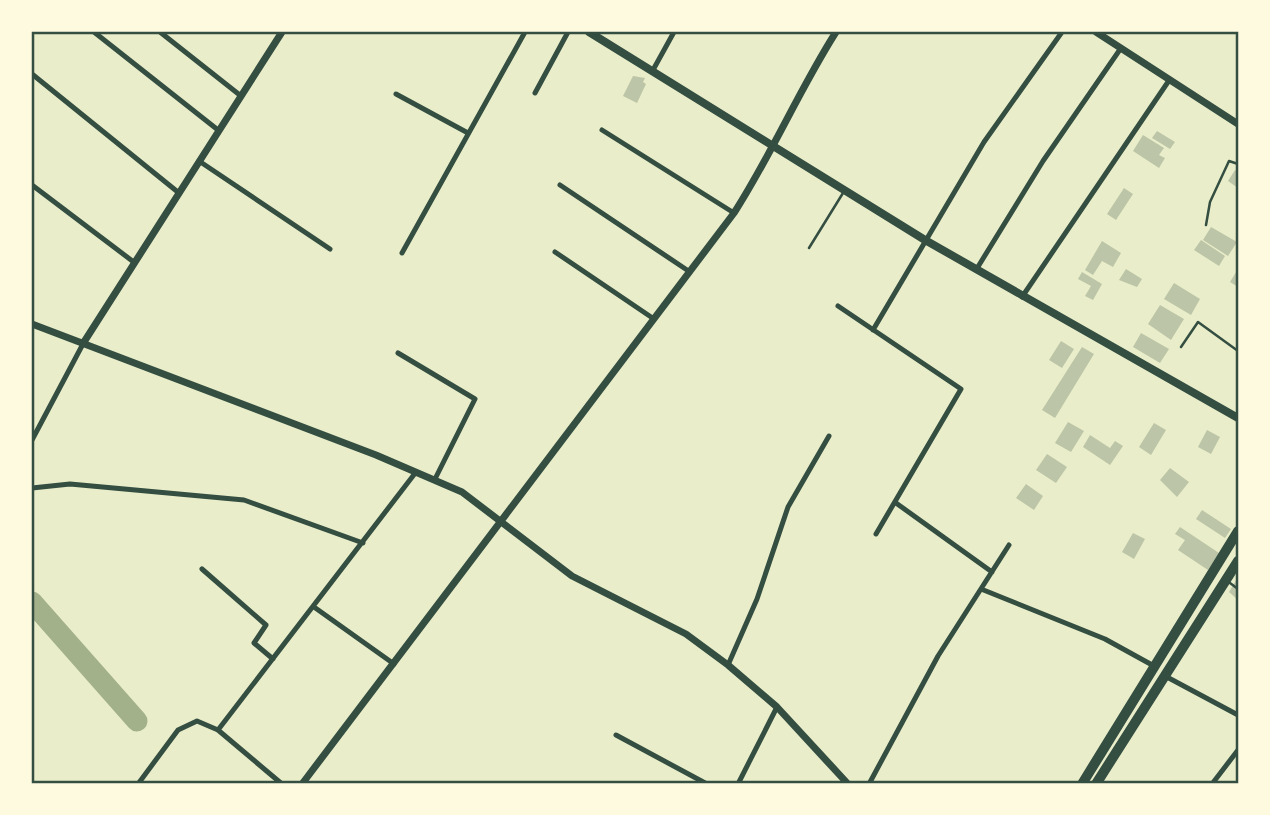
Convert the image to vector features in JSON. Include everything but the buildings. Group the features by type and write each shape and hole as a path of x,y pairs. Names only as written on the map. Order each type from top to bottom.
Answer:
{"highway":[{"path":"1082,783 1238,531"},
{"path":"1096,783 1238,561"},
{"path":"1108,742 1118,749"},
{"path":"1099,757 1109,763"}],"main road":[{"path":"589,32 925,240 1238,418"}],"street":[{"path":"93,32 218,130"},
{"path":"160,32 241,96"},
{"path":"32,440 84,342 282,32"},
{"path":"402,253 525,32"},
{"path":"535,93 568,32"},
{"path":"653,70 674,32"},
{"path":"302,783 734,213 775,147 817,62 836,32"},
{"path":"873,330 984,142 1062,32"},
{"path":"1096,32 1238,124"},
{"path":"976,270 1043,161 1121,48"},
{"path":"32,74 179,193"},
{"path":"1022,297 1170,79"},
{"path":"396,94 468,133"},
{"path":"602,130 734,213"},
{"path":"199,161 330,249"},
{"path":"32,185 135,263"},
{"path":"559,185 690,272"},
{"path":"555,252 653,319"},
{"path":"838,306 961,390 876,534"},
{"path":"32,324 435,479 471,498 503,520 572,576 686,634 778,707 848,783"},
{"path":"398,354 475,399 435,479"},
{"path":"727,666 757,599 788,507 829,436"},
{"path":"218,730 416,472"},
{"path":"32,488 70,484 244,500 363,543"},
{"path":"896,503 992,572"},
{"path":"869,783 938,656 1009,545"},
{"path":"202,569 266,625 254,643 273,659"},
{"path":"981,589 1105,639 1154,666"},
{"path":"314,607 394,664"},
{"path":"1165,676 1238,715"},
{"path":"738,783 778,707"},
{"path":"138,783 178,730 197,721 218,730 282,783"},
{"path":"616,735 707,783"},
{"path":"1212,783 1238,750"}],"lane":[{"path":"1206,225 1210,202 1229,162 1238,164"},
{"path":"809,248 845,190"},
{"path":"1181,347 1198,321 1238,351"},
{"path":"1226,581 1238,589"}],"waterway":[{"path":"32,602 137,721"}]}
